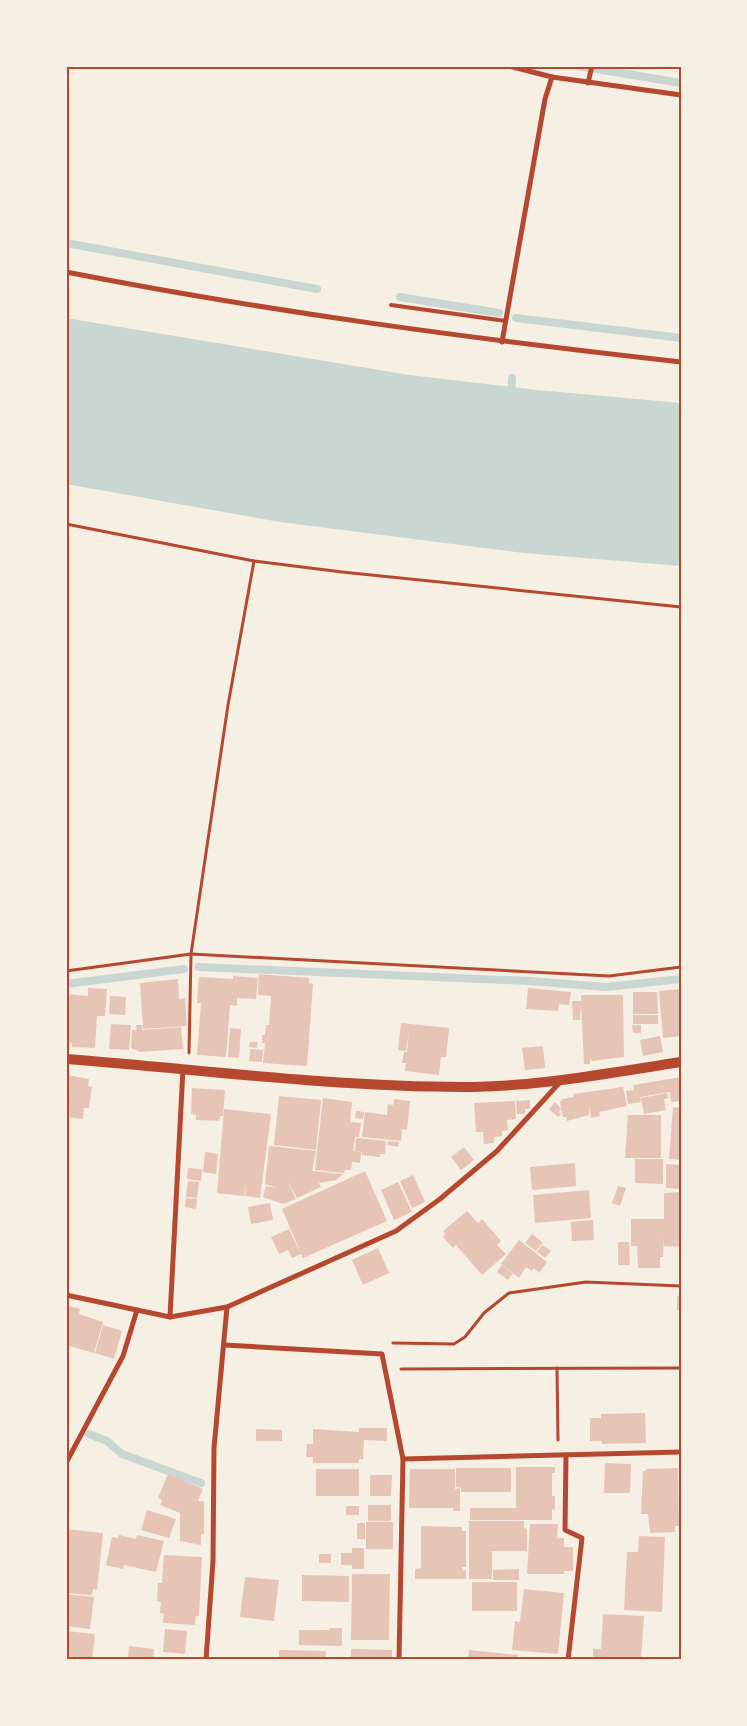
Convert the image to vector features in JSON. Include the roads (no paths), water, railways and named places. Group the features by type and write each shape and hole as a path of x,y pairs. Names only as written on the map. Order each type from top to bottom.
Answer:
{"main road":[{"path":"66,1059 362,1084 464,1087 562,1080 681,1062"}],"street":[{"path":"509,66 552,77 681,96"},
{"path":"588,82 592,66"},
{"path":"502,342 545,100 552,77"},
{"path":"66,272 318,316 502,342 681,362"},
{"path":"170,1317 186,1068"},
{"path":"66,1295 170,1317 227,1307 396,1231 497,1151 562,1080"},
{"path":"206,1660 213,1562 214,1448 225,1346 227,1307"},
{"path":"66,1463 123,1356 137,1310"},
{"path":"225,1346 382,1354 403,1459 400,1660"},
{"path":"403,1459 681,1452"},
{"path":"566,1455 565,1530 582,1538 568,1660"}],"lane":[{"path":"391,305 506,321"}],"waterway":[{"path":"578,66 681,83"},
{"path":"66,243 317,289"},
{"path":"400,297 499,313"},
{"path":"516,318 681,338"},
{"path":"511,396 512,378"},
{"path":"199,967 530,981 606,987 681,979"},
{"path":"66,984 184,969"},
{"path":"89,1434 107,1441 122,1454 201,1483"}]}
